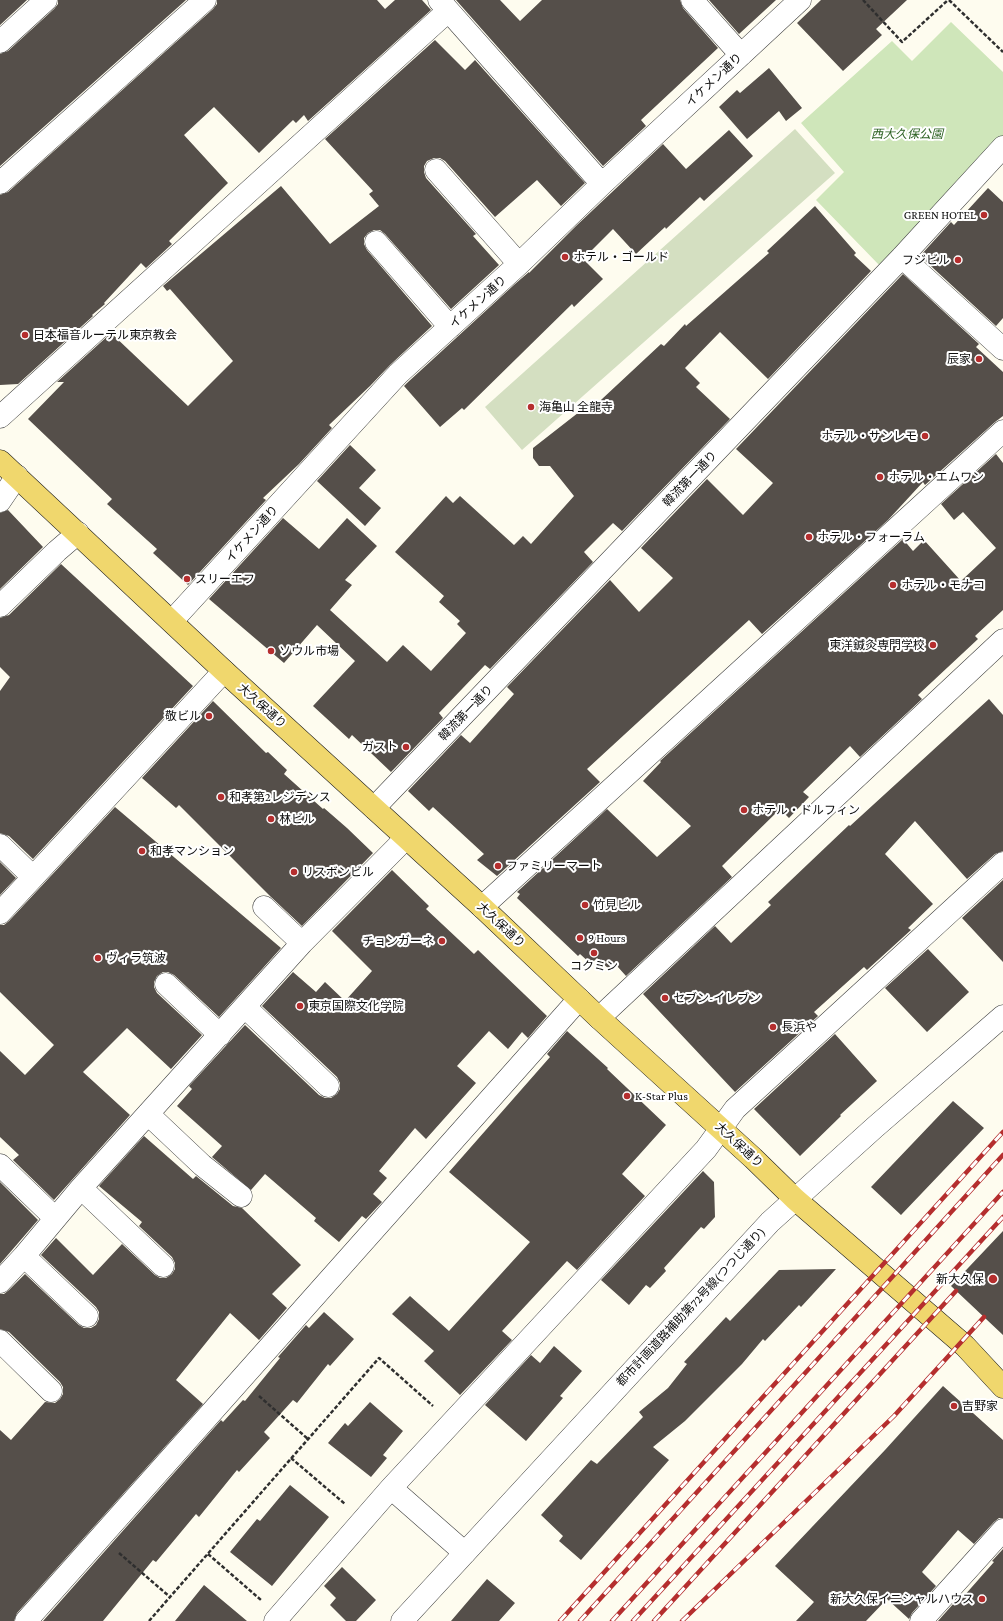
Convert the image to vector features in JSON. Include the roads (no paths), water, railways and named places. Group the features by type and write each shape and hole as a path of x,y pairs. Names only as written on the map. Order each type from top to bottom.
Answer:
{"main road":[{"name":"大久保通り","path":"0,461 224,671 482,907 599,1018 721,1128 795,1199 965,1346 1003,1387"}],"street":[{"path":"0,42 46,0"},
{"path":"0,183 205,0"},
{"path":"692,0 741,54"},
{"name":"イケメン通り","path":"172,621 398,374 519,264 602,184 800,0"},
{"path":"0,417 135,296 444,5 602,184"},
{"name":"韓流第一通り","path":"374,808 902,257 1003,147"},
{"path":"436,170 519,264"},
{"path":"376,242 450,327"},
{"path":"902,257 1001,343"},
{"path":"482,907 1003,431"},
{"path":"0,501 17,476"},
{"path":"0,606 57,551 78,534"},
{"path":"599,1018 1003,640"},
{"path":"0,912 224,671"},
{"path":"0,1282 24,1256 81,1188 302,943 406,838"},
{"path":"0,845 33,877"},
{"path":"277,1619 391,1488 706,1149 735,1109 1003,863"},
{"path":"264,907 302,943"},
{"path":"166,984 220,1035"},
{"path":"26,1621 579,999"},
{"path":"245,1007 328,1086"},
{"name":"都市計画道路補助第72号線(つつじ通り)","path":"402,1621 770,1222 1003,1016"},
{"path":"148,1114 202,1166 241,1196"},
{"path":"0,1165 55,1218"},
{"path":"81,1188 163,1266"},
{"path":"24,1256 87,1316"},
{"path":"0,1341 51,1391"},
{"path":"391,1488 465,1553"},
{"path":"921,1621 1003,1530"}],"railway":[{"path":"560,1621 1003,1132"},
{"path":"580,1621 1003,1155"},
{"path":"612,1621 1003,1192"},
{"path":"633,1621 1003,1217"},
{"path":"654,1621 956,1291"},
{"path":"682,1621 894,1416 984,1317"}],"place":[{"name":"GREEN HOTEL","path":"984,215"},
{"name":"ホテル・ゴールド","path":"565,257"},
{"name":"フジビル","path":"958,260"},
{"name":"日本福音ルーテル東京教会","path":"25,335"},
{"name":"辰家","path":"979,359"},
{"name":"海亀山 全龍寺","path":"531,407"},
{"name":"ホテル・サンレモ","path":"925,436"},
{"name":"ホテル・エムワン","path":"880,477"},
{"name":"ホテル・フォーラム","path":"809,537"},
{"name":"スリーエフ","path":"187,579"},
{"name":"ホテル・モナコ","path":"893,585"},
{"name":"東洋鍼灸専門学校","path":"933,645"},
{"name":"ソウル市場","path":"271,651"},
{"name":"敬ビル","path":"209,716"},
{"name":"ガスト","path":"406,747"},
{"name":"和孝第2レジデンス","path":"221,797"},
{"name":"ホテル・ドルフィン","path":"744,810"},
{"name":"林ビル","path":"271,819"},
{"name":"和孝マンション","path":"142,851"},
{"name":"ファミリーマート","path":"498,866"},
{"name":"リスボンビル","path":"294,872"},
{"name":"竹見ビル","path":"585,905"},
{"name":"9 Hours","path":"580,938"},
{"name":"チョンガーネ","path":"442,941"},
{"name":"コクミン","path":"594,953"},
{"name":"ヴィラ筑波","path":"98,958"},
{"name":"セブン-イレブン","path":"665,998"},
{"name":"東京国際文化学院","path":"300,1006"},
{"name":"長浜や","path":"773,1027"},
{"name":"K-Star Plus","path":"627,1096"},
{"name":"新大久保","path":"993,1279"},
{"name":"吉野家","path":"954,1406"},
{"name":"新大久保イニシャルハウス","path":"982,1599"}],"park label":[{"name":"西大久保公園","path":"907,134"}]}
